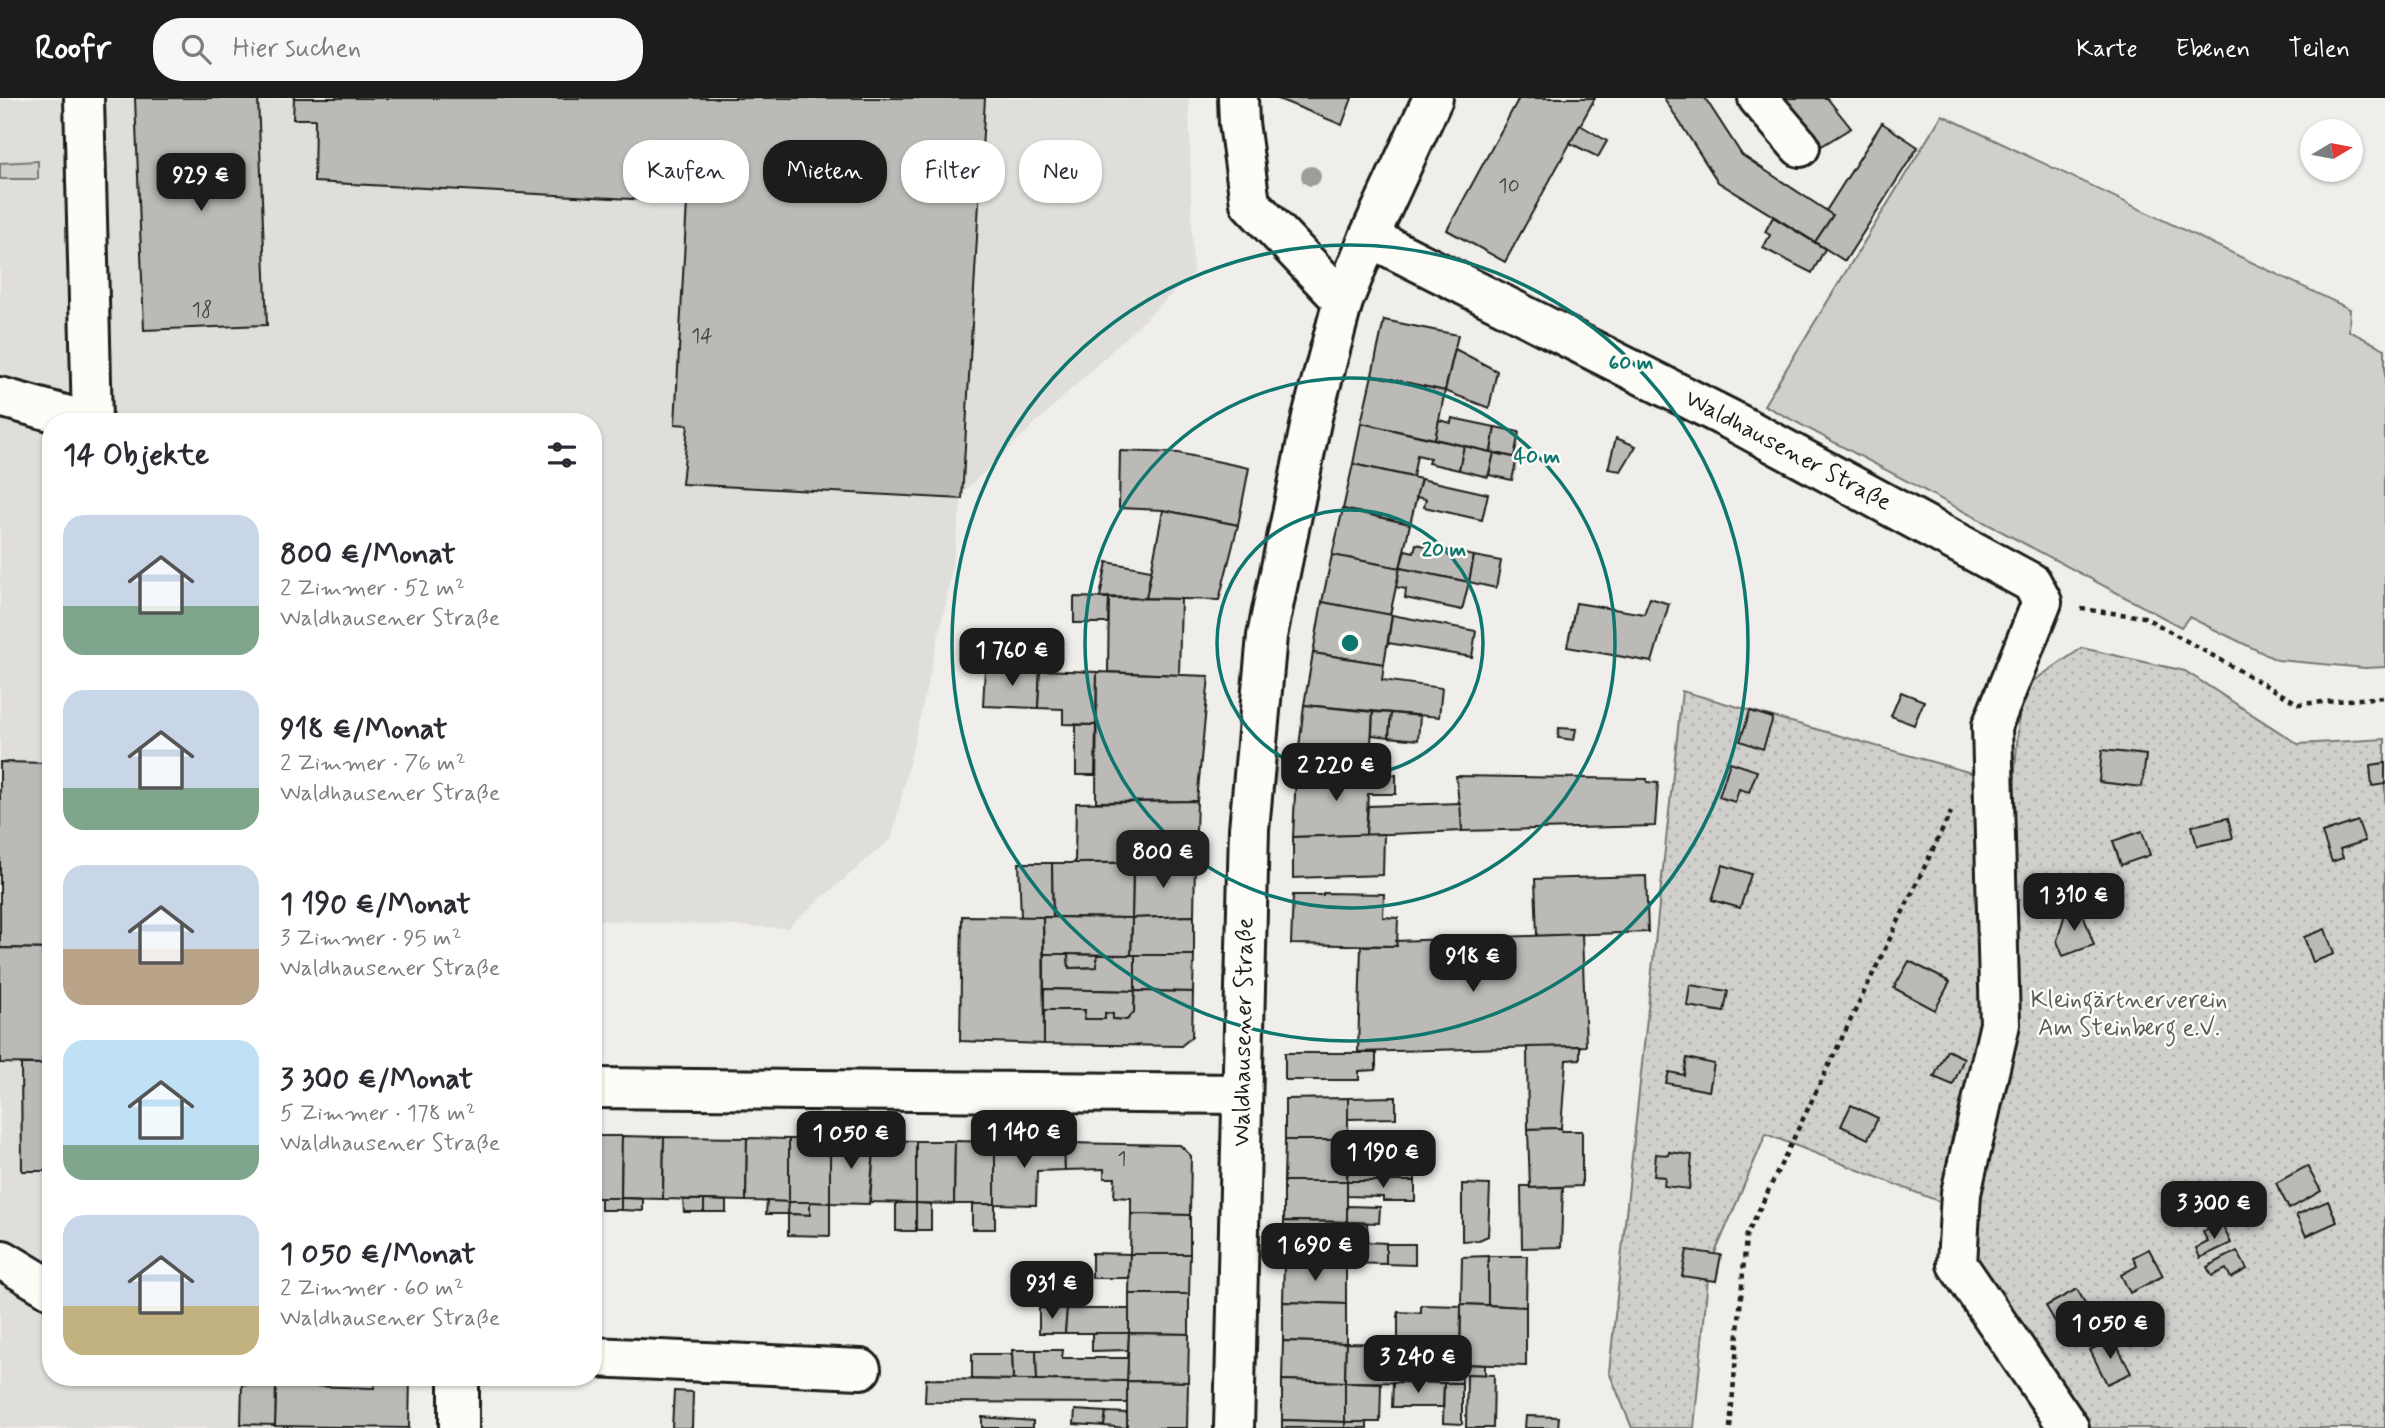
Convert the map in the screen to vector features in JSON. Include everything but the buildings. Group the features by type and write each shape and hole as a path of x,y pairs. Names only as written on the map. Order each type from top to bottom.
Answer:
{"street":[{"path":"84,98 91,413"},
{"path":"1238,98 1250,203 1343,301"},
{"path":"1369,236 1433,98"},
{"path":"1758,98 1800,147"},
{"name":"Waldhausener Straße","path":"1234,1428 1249,829 1267,636 1312,417 1343,301 1369,236 1731,420 1969,548 2032,583 2042,603"},
{"path":"0,397 58,413"},
{"path":"2042,603 1992,726 2000,1024 1961,1193 1957,1264 2069,1428"},
{"path":"602,1088 1242,1094"},
{"path":"4,1260 42,1283"},
{"path":"602,1357 861,1369"},
{"path":"458,1428 459,1386"}],"path":[{"path":"2042,603 2144,617 2299,704 2385,697"},
{"path":"1730,1428 1746,1237 1956,801"}],"shaded area":[{"path":"0,98 1189,98 1193,274 963,492 947,599 892,838 787,928 602,920 602,413 42,413 42,1386 401,1386 401,1428 0,1428"}],"green space":[{"path":"1942,115 2350,309 2349,331 2385,349 2385,667 2365,668 2277,660 2189,617 2181,627 1764,405"},
{"path":"38,161 38,179 0,179 0,163"},
{"name":"Kleingärtnerverein Am Steinberg e.V.","path":"2082,648 2185,671 2298,744 2385,739 2385,1428 2055,1428 1945,1276 1964,1211 1766,1134 1709,1267 1694,1428 1632,1428 1609,1372 1682,691 2014,785 2021,689"}]}
